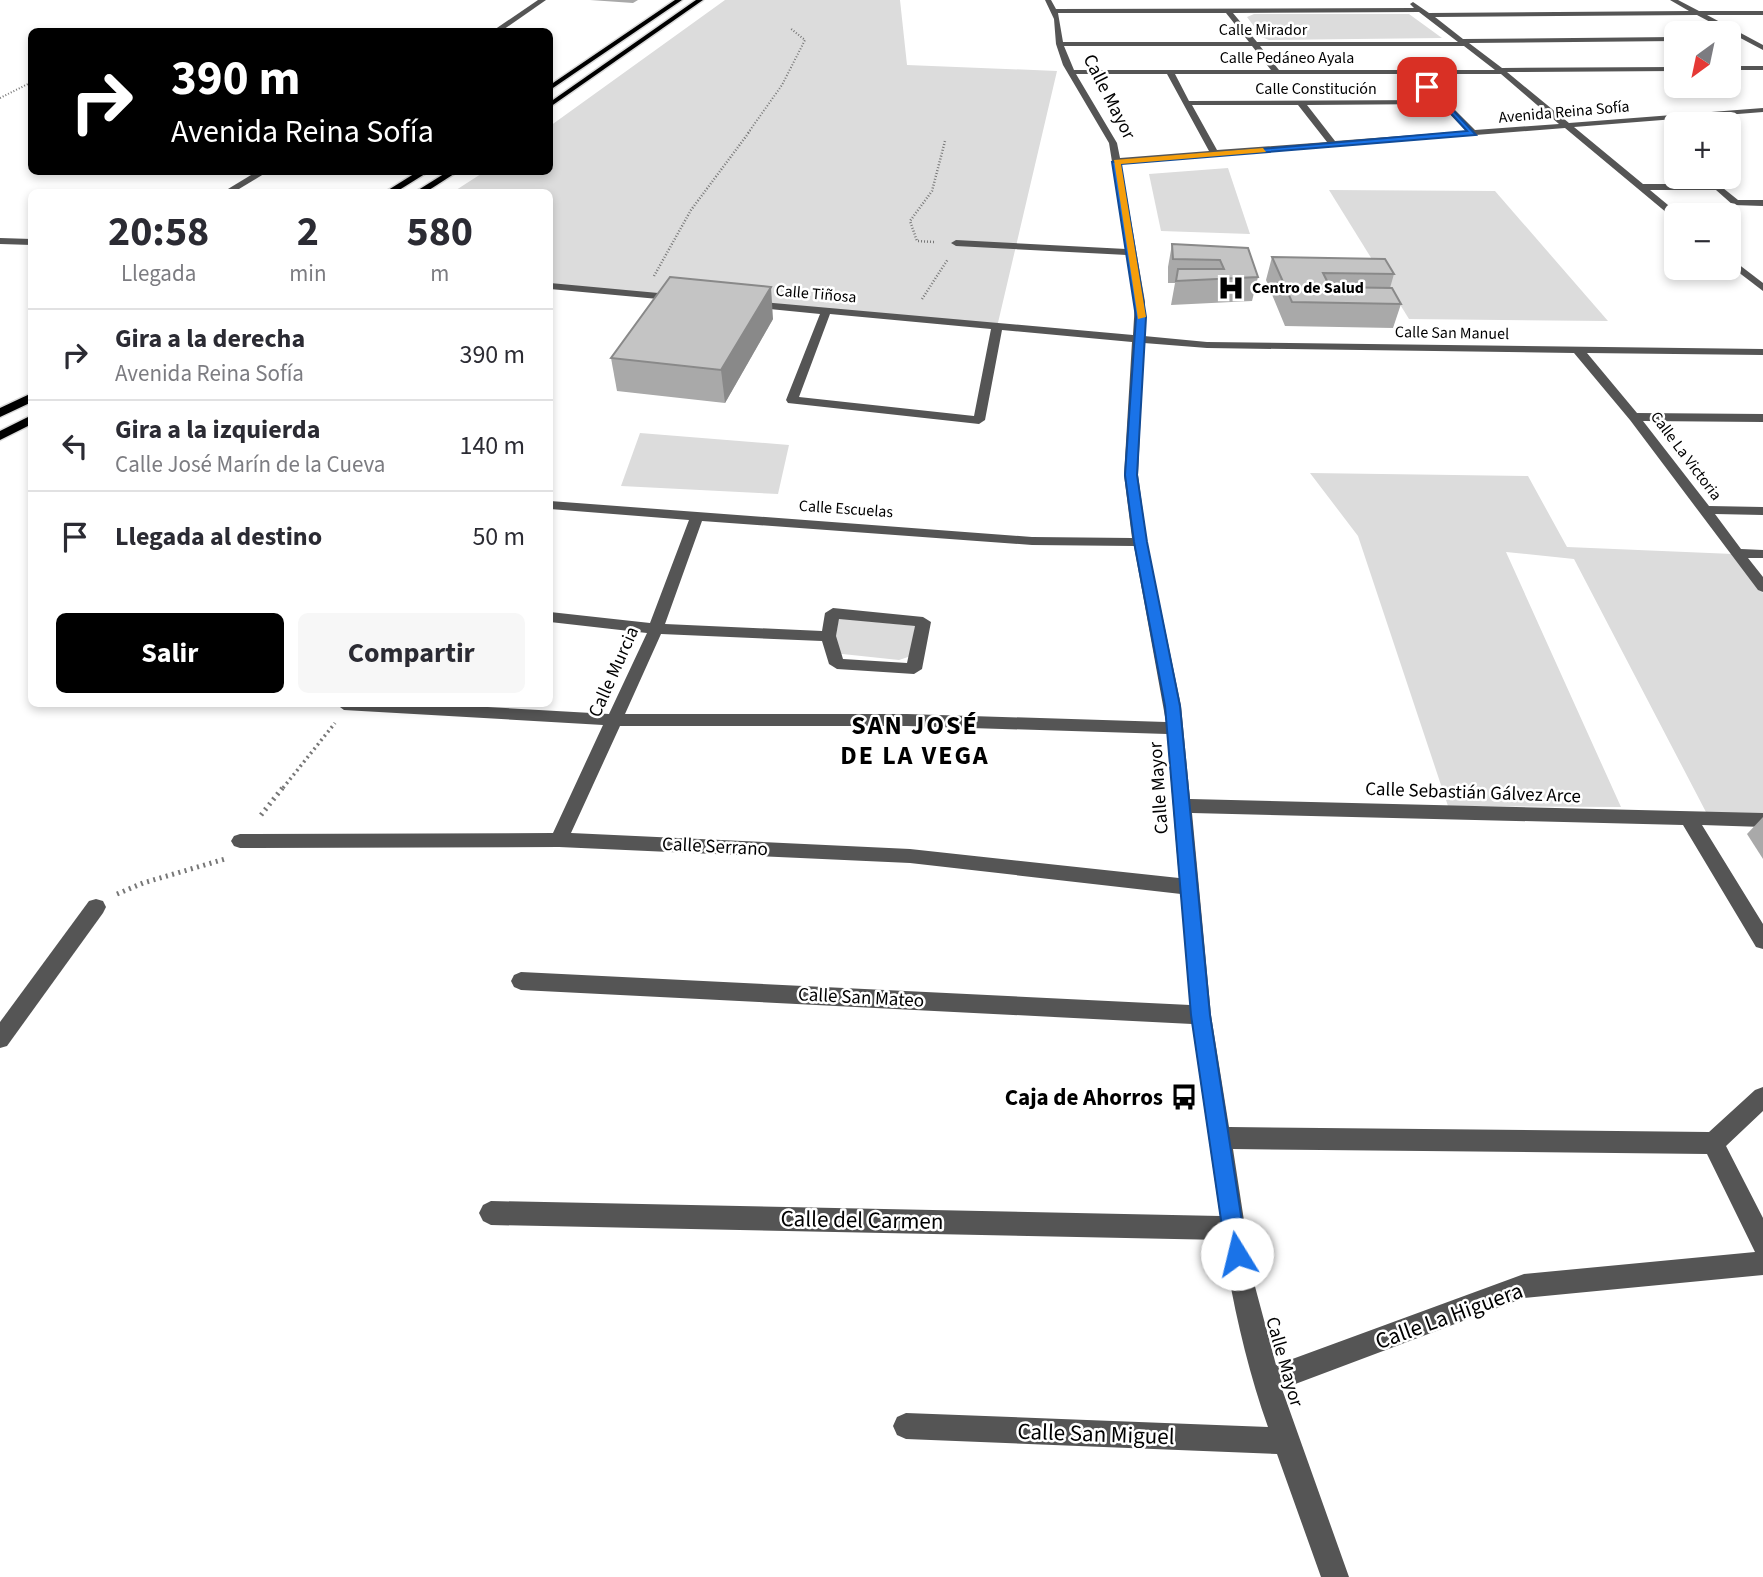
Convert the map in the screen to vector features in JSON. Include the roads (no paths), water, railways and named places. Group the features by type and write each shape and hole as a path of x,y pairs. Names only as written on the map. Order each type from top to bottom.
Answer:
{"main road":[{"path":"553,86 679,0"},
{"path":"553,103 700,0"},
{"path":"395,189 418,175"},
{"path":"425,189 447,175"},
{"path":"0,413 28,399"},
{"path":"0,436 28,421"}],"street":[{"path":"500,28 543,0"},
{"path":"1407,0 1501,71 1664,206"},
{"path":"1672,0 1763,48"},
{"path":"1051,6 1228,11 1763,13"},
{"name":"Calle Mayor","path":"1051,6 1060,44 1072,72 1109,135 1140,302 1141,340 1131,459 1140,542 1175,728 1187,887 1201,1015 1232,1228 1246,1304 1266,1382 1335,1577"},
{"path":"1228,11 1277,72"},
{"name":"Calle Mirador","path":"1060,44 1664,39"},
{"path":"1741,68 1763,68"},
{"name":"Calle Pedáneo Ayala","path":"1072,72 1664,69"},
{"path":"1412,72 1473,133"},
{"path":"1170,73 1216,154"},
{"name":"Calle Constitución","path":"1189,103 1442,102"},
{"path":"1301,103 1333,144"},
{"name":"Avenida Reina Sofía","path":"1116,162 1763,110"},
{"path":"233,189 257,175"},
{"path":"1641,187 1718,187 1736,203 1763,203"},
{"path":"0,242 28,242"},
{"path":"956,243 1132,252"},
{"path":"1741,270 1763,288"},
{"path":"553,286 696,299"},
{"name":"Calle Tiñosa","path":"735,303 997,327"},
{"path":"826,311 792,400 979,420 997,327"},
{"name":"Calle San Manuel","path":"997,327 1240,346 1763,352"},
{"name":"Calle La Victoria","path":"1577,349 1634,417 1763,587"},
{"path":"1634,417 1763,418"},
{"name":"Calle Escuelas","path":"553,505 1032,541 1140,542"},
{"path":"1704,510 1763,511"},
{"name":"Calle Murcia","path":"559,840 656,629 697,516"},
{"path":"1736,553 1763,554"},
{"path":"833,613 923,622 914,669 837,664 828,636 833,613"},
{"path":"553,617 656,629 828,636"},
{"path":"395,707 616,720 907,720 1175,728"},
{"name":"Calle Sebastián Gálvez Arce","path":"1182,806 1763,820"},
{"path":"1689,820 1763,942"},
{"name":"Calle Serrano","path":"240,841 559,840 910,856 1187,887"},
{"path":"0,1039 96,907"},
{"name":"Calle San Mateo","path":"521,981 1201,1015"},
{"path":"1219,1139 1713,1143 1763,1097"},
{"path":"1713,1143 1763,1243"},
{"name":"Calle del Carmen","path":"491,1213 1232,1228"},
{"name":"Calle La Higuera","path":"1266,1382 1524,1286 1763,1263"},
{"name":"Calle San Miguel","path":"906,1426 1286,1441"}],"place":[{"name":"Centro de Salud","path":"1231,288"},
{"name":"Caja de Ahorros","path":"1184,1097"}],"district":[{"name":"SAN JOSÉ DE LA VEGA","path":"915,740"}]}
